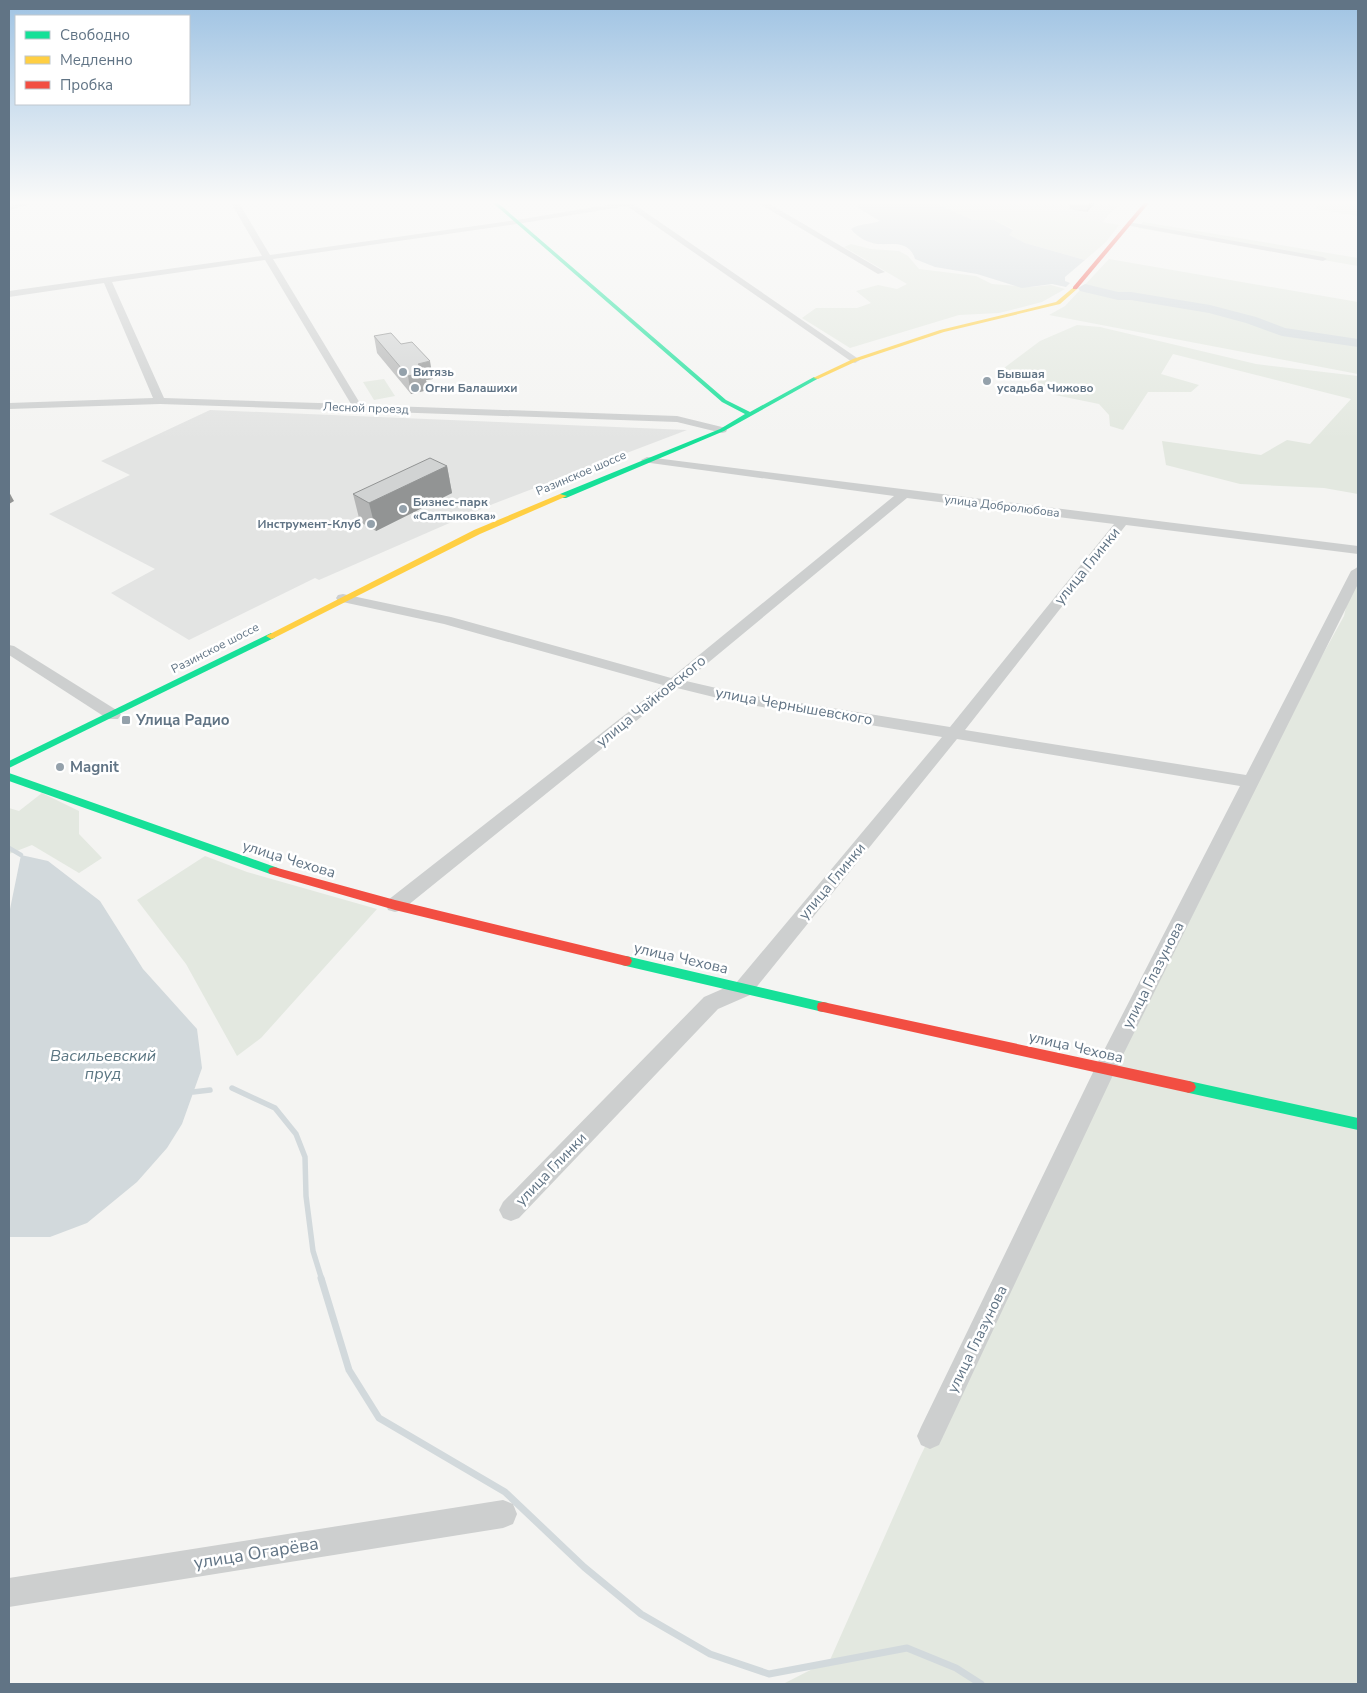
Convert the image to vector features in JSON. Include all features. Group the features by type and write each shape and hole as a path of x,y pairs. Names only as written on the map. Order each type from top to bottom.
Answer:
{"main road":[{"path":"586,282 724,401 750,414"},
{"name":"Разинское шоссе","path":"9,765 113,715 477,532 722,430 814,379 855,360 956,327 1058,303 1080,282"},
{"name":"улица Чехова","path":"9,777 246,862 395,905 743,989 1358,1124"}],"street":[{"path":"9,294 93,282"},
{"path":"108,282 160,401"},
{"path":"282,282 358,408"},
{"path":"743,282 855,360"},
{"name":"Лесной проезд","path":"9,406 160,401 677,419 722,430"},
{"name":"улица Добролюбова","path":"647,460 1358,550"},
{"name":"улица Чайковского","path":"395,905 674,683 904,494"},
{"name":"улица Глинки","path":"511,1210 711,1003 743,989 953,734 1123,521"},
{"name":"улица Глазунова","path":"930,1436 1105,1069 1358,571"},
{"name":"улица Чернышевского","path":"343,598 446,620 674,683 738,698 1251,782"},
{"path":"9,649 113,715"},
{"name":"улица Огарёва","path":"9,1592 503,1514"}],"shaded area":[{"path":"904,282 988,282 992,284 1031,287 1051,285 1065,289 1042,302 999,313 959,315 850,348 802,318 816,308 857,308 871,303 856,291 878,285 897,289 907,284"},
{"path":"1087,282 1242,282 1358,302 1358,374 1049,315 1065,306"},
{"path":"1077,325 1100,327 1256,364 1358,376 1358,494 1324,488 1240,484 1166,465 1162,441 1261,455 1287,440 1310,444 1351,399 1173,354 1161,374 1199,385 1191,392 1148,392 1123,430 1110,426 1109,415 1099,404 1055,395 1043,385 1000,371 1040,341"},
{"path":"384,379 395,396 374,400 363,382"},
{"path":"210,410 687,430 493,504 319,580 315,578 189,640 111,593 155,569 49,514 130,475 101,461"},
{"path":"1358,565 1358,1684 783,1684 830,1660 919,1459 1226,830 1344,616 1354,572"},
{"path":"42,793 79,811 79,834 102,858 79,873 32,845 9,854 9,808 19,811"},
{"path":"205,856 247,872 377,909 261,1038 237,1056 186,964 137,900"}],"water":[{"path":"1003,282 1070,283 1066,287 1052,284 1022,288"},
{"name":"Васильевский пруд","path":"21,855 48,861 100,901 143,969 197,1029 202,1068 182,1124 167,1148 137,1182 87,1223 50,1237 9,1237 9,914"}],"building":[{"path":"391,333 401,344 412,342 430,361 418,364 425,372 408,376 374,336"},
{"path":"430,458 447,466 369,503 353,494"}],"waterway":[{"path":"1085,288 1118,296 1131,296 1210,309 1251,320 1282,332 1358,343"},
{"path":"9,848 21,855"},
{"path":"232,1088 275,1108 296,1134 305,1157 306,1196 313,1251 322,1280"},
{"path":"193,1092 210,1090"},
{"path":"321,1278 349,1370 379,1418 505,1492 584,1567 641,1614 710,1654 769,1674 907,1648 956,1668 981,1684"}],"traffic: fast":[{"path":"586,282 724,401 750,414"},
{"path":"563,496 722,430 816,378"},
{"path":"9,765 271,636"},
{"path":"9,777 274,871"},
{"path":"626,961 823,1007"},
{"path":"1189,1087 1358,1124"}],"traffic: slow":[{"path":"816,378 855,360 942,331 1058,303 1075,288"},
{"path":"271,636 477,532 563,496"}],"traffic: jam":[{"path":"1075,288 1080,282"},
{"path":"274,871 395,905 626,961"},
{"path":"823,1007 1189,1087"}],"place":[{"name":"Витязь","path":"403,372"},
{"name":"Бывшая усадьба Чижово","path":"987,381"},
{"name":"Огни Балашихи","path":"415,388"},
{"name":"Бизнес-парк «Салтыковка»","path":"403,509"},
{"name":"Инструмент-Клуб","path":"371,524"},
{"name":"Улица Радио","path":"126,720"},
{"name":"Magnit","path":"60,767"}]}
